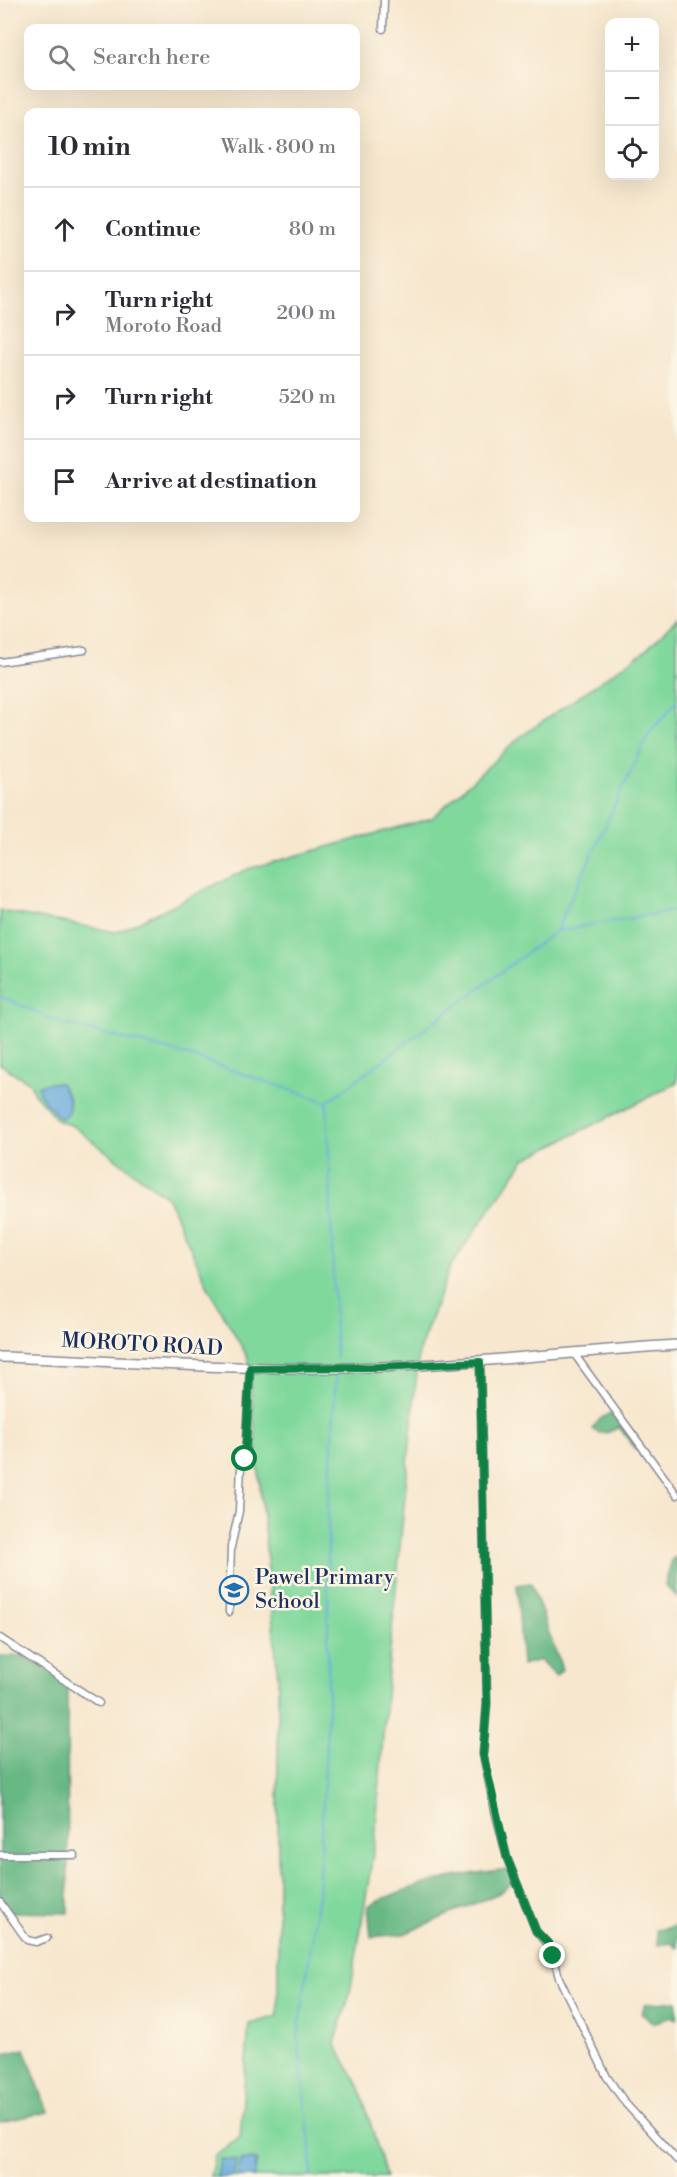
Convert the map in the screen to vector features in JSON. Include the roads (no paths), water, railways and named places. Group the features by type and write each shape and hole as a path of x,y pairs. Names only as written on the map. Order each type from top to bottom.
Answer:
{"main road":[{"name":"MOROTO ROAD","path":"0,1356 250,1368 380,1367 575,1355 677,1345"}],"street":[{"path":"383,29 384,0"},
{"path":"0,662 84,651"},
{"path":"575,1355 677,1495"},
{"path":"480,1362 487,1703 483,1754 494,1807 507,1858 536,1931 552,1950 559,1978 602,2068 626,2104 677,2160"},
{"path":"229,1612 231,1547 239,1511 241,1466 245,1459 250,1368"},
{"path":"0,1638 99,1703"},
{"path":"0,1855 75,1855"},
{"path":"0,1902 27,1940 36,1942 47,1938"}],"water":[{"path":"60,1083 68,1097 68,1111 61,1119 39,1092 38,1085"},
{"path":"220,2159 236,2160 233,2177 217,2177"},
{"path":"240,2160 257,2160 254,2177 237,2177"}],"waterway":[{"path":"556,931 648,735 677,701"},
{"path":"327,1102 556,931 677,910"},
{"path":"0,996 61,1023 187,1055 327,1102"},
{"path":"327,1102 336,1357"},
{"path":"311,2177 311,2154 298,2037 318,1896 328,1707 328,1509 336,1376"}],"place":[{"name":"Pawel Primary School","path":"234,1590"}]}
